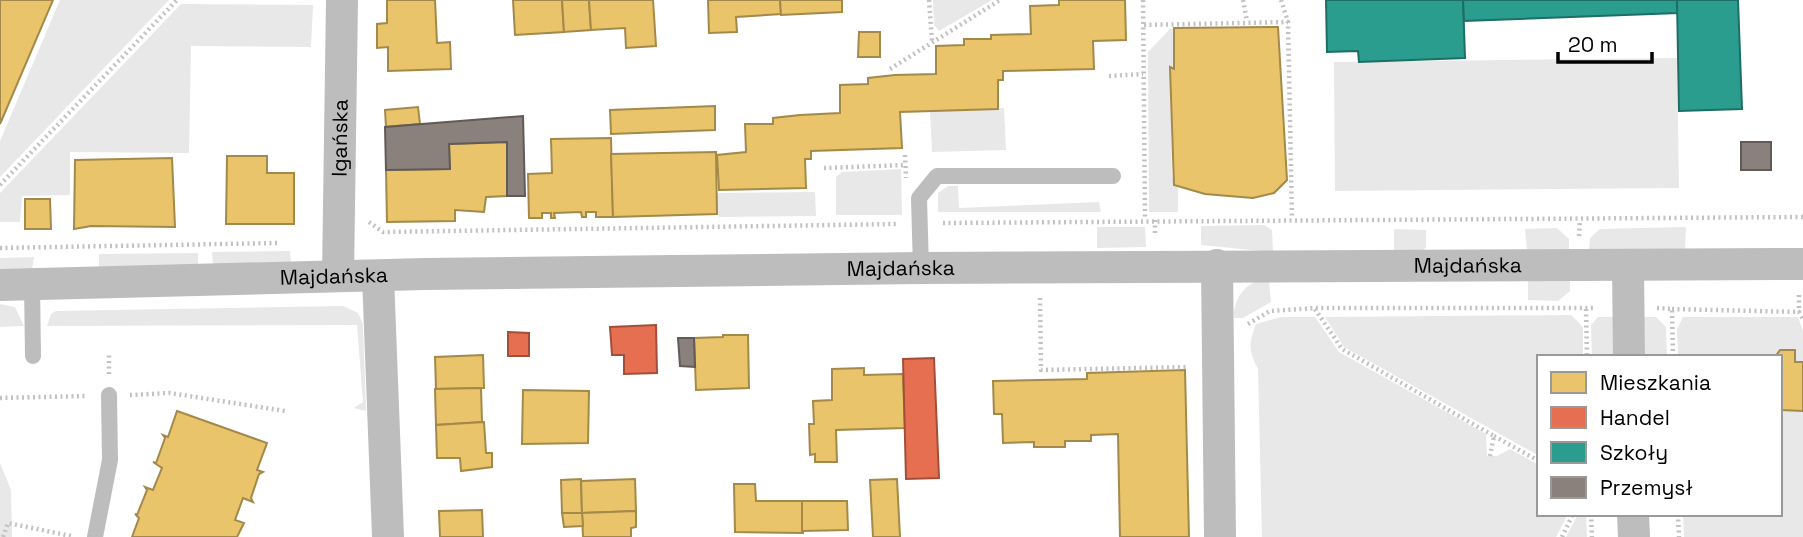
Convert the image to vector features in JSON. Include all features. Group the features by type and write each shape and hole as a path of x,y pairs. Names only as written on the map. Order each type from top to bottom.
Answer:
{"street":[{"name":"Igańska","path":"338,276 342,0"},
{"name":"Majdańska","path":"0,285 338,276 1217,265 1628,266 1801,276"},
{"path":"1217,265 1220,537"},
{"path":"1628,266 1629,355"},
{"path":"378,276 388,537"},
{"path":"1633,516 1634,537"}],"lane":[{"path":"921,268 919,198 937,176 1113,176"},
{"path":"32,284 33,356"},
{"path":"95,537 110,460 108,396"}],"path":[{"path":"0,185 177,0"},
{"path":"929,0 932,41"},
{"path":"890,69 1000,0"},
{"path":"1143,0 1145,220"},
{"path":"1243,0 1247,21"},
{"path":"1281,0 1288,22 1292,218"},
{"path":"1144,26 1247,21 1288,22"},
{"path":"1109,76 1143,74"},
{"path":"824,168 905,165"},
{"path":"340,215 366,220 383,232 1292,218 1803,217"},
{"path":"0,248 281,243"},
{"path":"1801,276 1799,312 1803,318"},
{"path":"1040,287 1041,370 1197,367"},
{"path":"1244,331 1249,324 1270,311 1315,308 1586,309 1628,305 1672,309 1799,312"},
{"path":"1315,308 1342,349 1537,460"},
{"path":"1586,309 1587,355"},
{"path":"1672,309 1673,355"},
{"path":"0,398 170,393 285,411"},
{"path":"1490,456 1494,436"},
{"path":"1562,537 1572,516"},
{"path":"1591,516 1592,537"},
{"path":"1678,516 1679,537"},
{"path":"3,537 9,523 77,537"}],"shaded area":[{"path":"60,0 169,0 0,177 0,141"},
{"path":"933,0 992,0 939,31 934,25"},
{"path":"181,4 313,5 311,47 191,46 189,153 70,152 70,195 22,196 20,222 0,222 0,193"},
{"path":"1171,28 1174,30 1174,69 1170,68 1172,177 1178,188 1178,212 1149,212 1148,52"},
{"path":"1677,58 1679,188 1335,191 1334,62"},
{"path":"1004,108 1006,150 932,152 930,111"},
{"path":"901,169 902,215 836,215 836,177 842,172"},
{"path":"948,186 958,186 959,208 1099,202 1101,212 938,212 938,193"},
{"path":"815,192 816,216 719,217 717,214 717,193"},
{"path":"1264,225 1272,230 1273,252 1201,245 1201,226"},
{"path":"1097,227 1145,227 1146,247 1097,248"},
{"path":"1686,227 1685,249 1589,250 1590,238 1600,229"},
{"path":"1557,228 1569,239 1569,249 1527,250 1525,229"},
{"path":"1394,229 1426,230 1426,247 1423,251 1394,251"},
{"path":"290,251 291,263 213,264 212,252"},
{"path":"198,253 198,266 99,267 99,254"},
{"path":"34,257 32,269 0,269 0,258"},
{"path":"1528,279 1570,279 1570,291 1558,301 1528,300"},
{"path":"1257,281 1269,282 1271,302 1243,318 1234,318 1235,306 1240,296 1247,287"},
{"path":"0,304 15,307 24,326 0,327"},
{"path":"343,306 358,313 363,324 366,411 354,408 363,402 357,325 47,326 51,314 56,311"},
{"path":"1571,315 1583,327 1583,355 1537,355 1537,455 1344,347 1325,317"},
{"path":"1281,317 1315,317 1339,352 1486,434 1487,456 1497,456 1510,449 1537,464 1537,516 1567,516 1556,537 1262,537 1258,369 1251,351 1256,324"},
{"path":"1598,317 1613,317 1614,355 1592,355 1591,325"},
{"path":"1644,317 1656,317 1666,327 1667,355 1645,355"},
{"path":"1683,317 1798,317 1803,331 1803,537 1684,537 1683,516 1782,516 1782,355 1678,355 1677,329"},
{"path":"0,463 11,490 12,537 0,537"},
{"path":"1577,516 1586,516 1587,537 1566,537"}],"building: Mieszkania":[{"path":"0,0 53,0 0,124"},
{"path":"387,0 435,0 437,43 450,42 451,69 388,71 388,47 377,48 377,24 387,23"},
{"path":"513,0 562,0 564,32 515,35"},
{"path":"562,0 589,0 591,30 564,32"},
{"path":"589,0 653,0 656,46 626,48 625,28 591,30"},
{"path":"708,0 780,0 781,14 736,17 737,32 709,33"},
{"path":"780,0 842,0 842,12 781,15"},
{"path":"1059,0 1125,0 1126,40 1093,41 1094,69 1003,71 1003,80 998,80 998,109 900,112 902,148 811,151 811,159 805,159 806,188 719,190 717,155 746,152 745,124 773,124 773,118 840,113 840,85 868,84 868,78 936,74 936,46 964,45 964,39 991,39 991,35 1031,34 1030,6 1059,5"},
{"path":"1278,27 1287,180 1274,193 1253,198 1205,194 1174,185 1170,67 1174,69 1174,28"},
{"path":"859,32 880,32 880,57 858,57"},
{"path":"715,106 715,130 611,134 610,110"},
{"path":"418,107 420,124 386,127 385,110"},
{"path":"611,138 613,217 596,217 596,212 586,212 586,217 582,217 581,212 554,213 555,218 551,218 551,213 542,213 542,218 529,218 528,174 552,173 551,139"},
{"path":"507,142 507,196 486,197 484,212 455,210 455,221 387,222 386,170 450,169 449,144"},
{"path":"716,152 717,214 613,217 611,154"},
{"path":"227,156 267,156 267,173 294,173 294,224 226,224"},
{"path":"172,158 175,227 91,226 74,229 75,160"},
{"path":"25,199 50,199 51,229 25,229"},
{"path":"748,335 749,388 696,390 694,338"},
{"path":"1780,350 1795,350 1795,362 1803,362 1803,411 1782,410 1782,355 1776,355"},
{"path":"483,355 484,388 436,389 435,357"},
{"path":"864,368 864,375 903,374 905,428 836,430 837,462 815,462 815,454 810,455 809,424 814,424 813,401 832,400 832,369"},
{"path":"1185,370 1189,537 1120,537 1118,434 1091,435 1091,441 1065,441 1065,447 1034,447 1034,442 1003,443 1002,414 994,414 993,381 1087,379 1087,373"},
{"path":"481,388 482,422 436,425 435,389"},
{"path":"523,390 589,391 588,443 522,444"},
{"path":"177,411 267,443 257,470 263,472 259,474 251,498 253,502 243,498 235,520 244,523 237,537 132,537 139,518 135,514 137,515 147,490 145,487 153,490 162,468 153,462 156,463 165,438 163,435 168,437"},
{"path":"484,422 486,453 492,453 492,467 461,471 460,458 437,458 436,425"},
{"path":"581,479 582,513 562,513 561,480"},
{"path":"635,479 636,511 582,513 581,481"},
{"path":"897,479 900,537 873,537 870,480"},
{"path":"734,484 755,484 756,501 802,501 803,533 735,532"},
{"path":"802,501 847,501 848,530 802,531"},
{"path":"482,510 483,537 440,537 439,511"},
{"path":"636,511 636,527 631,528 631,537 583,537 582,513"},
{"path":"562,513 582,513 583,526 564,527"}],"building: Handel":[{"path":"656,325 657,373 624,374 624,355 612,355 610,327"},
{"path":"508,332 529,333 529,356 508,356"},
{"path":"934,358 939,478 906,479 903,359"}],"building: Szkoły":[{"path":"1326,0 1463,0 1465,58 1359,62 1358,51 1327,52"},
{"path":"1463,0 1677,0 1678,13 1464,21"},
{"path":"1677,0 1738,0 1742,109 1679,111"}],"building: Przemysł":[{"path":"523,116 525,196 507,196 507,142 449,144 450,169 386,170 385,127"},
{"path":"1741,142 1771,142 1771,170 1741,170"},
{"path":"678,338 694,338 695,367 680,366"}]}
